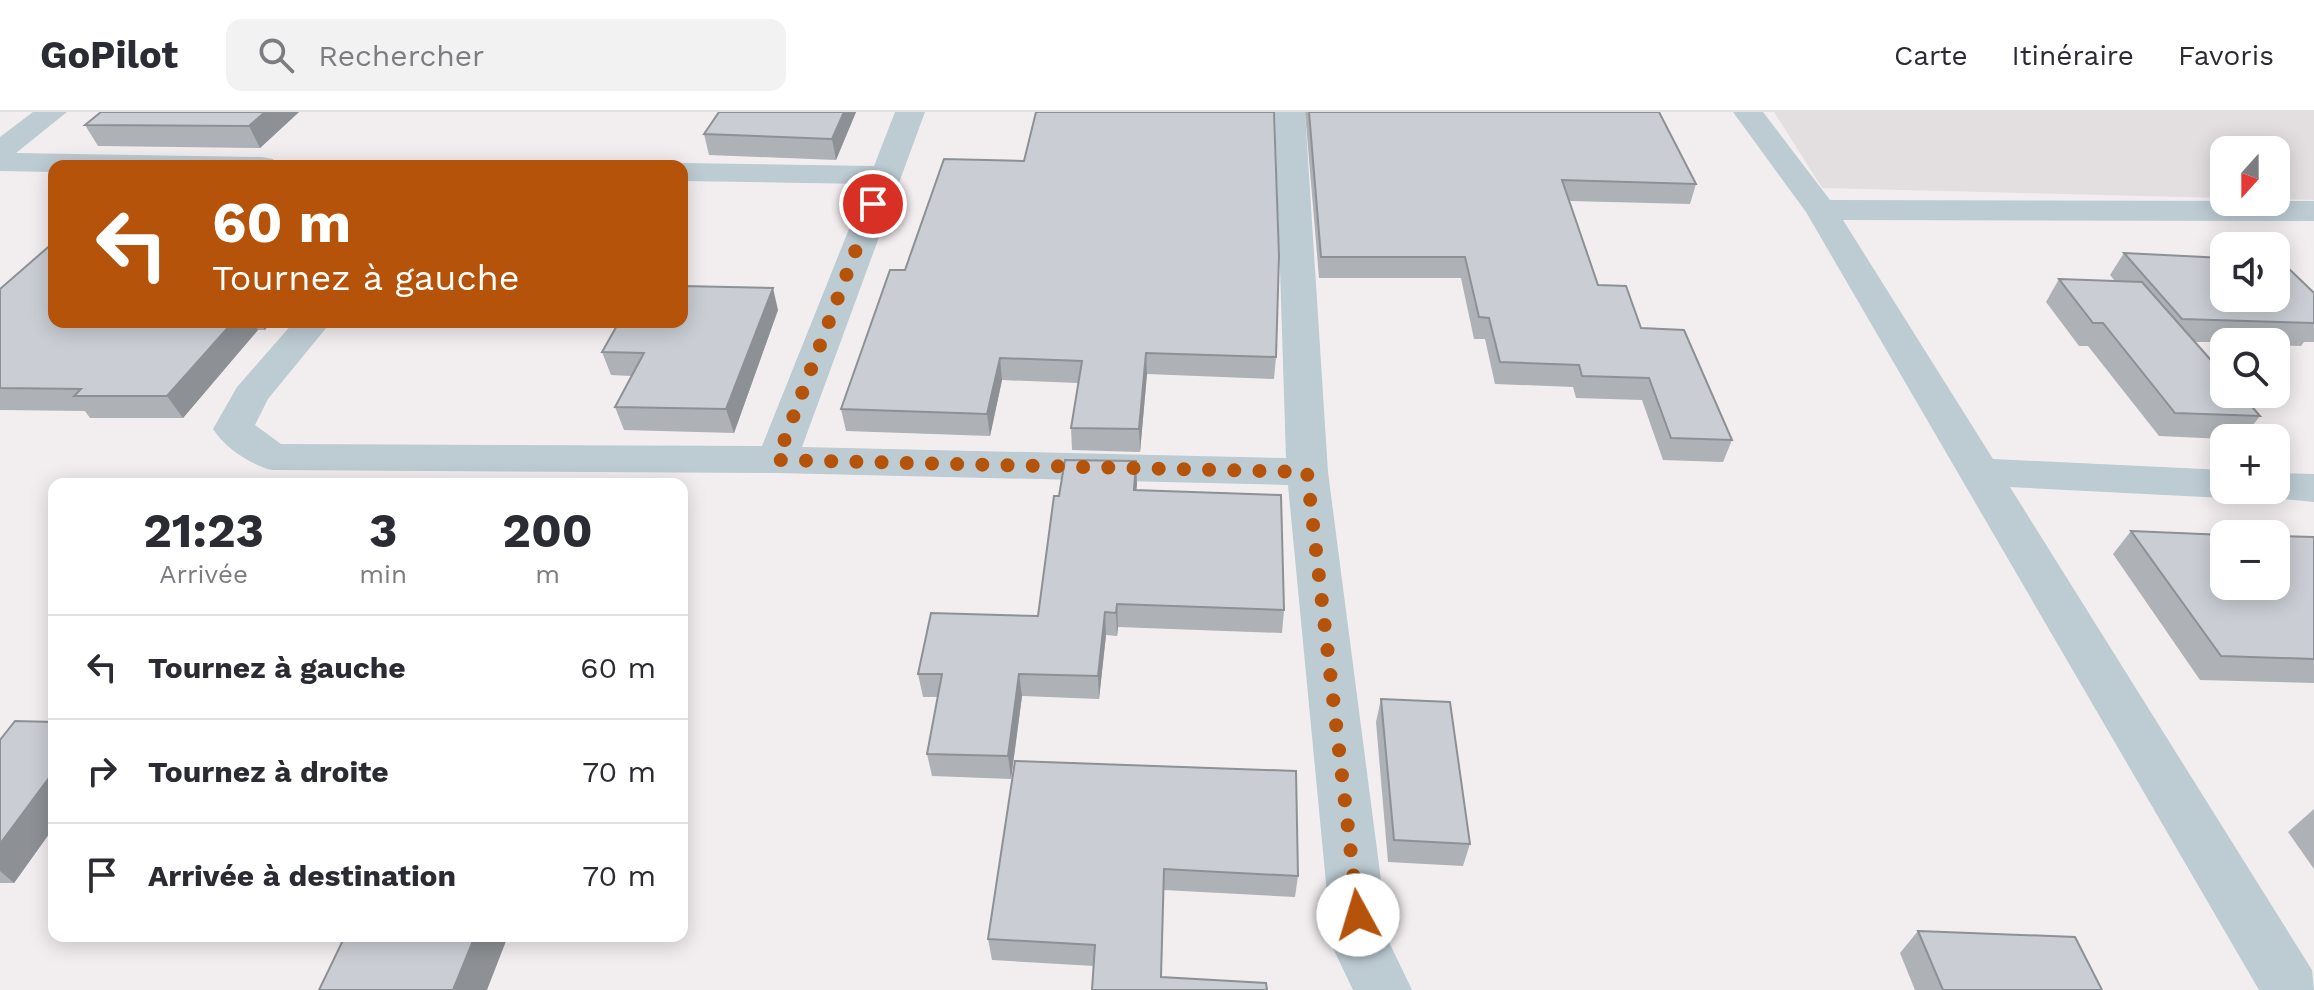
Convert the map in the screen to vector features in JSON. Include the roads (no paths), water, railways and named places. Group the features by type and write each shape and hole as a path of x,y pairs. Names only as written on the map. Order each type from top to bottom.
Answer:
{"street":[{"path":"0,151 52,112"},
{"path":"777,460 910,112"},
{"path":"1290,112 1307,472 1361,946 1383,990"},
{"path":"1748,112 1821,210 1982,472 2291,990"},
{"path":"0,162 48,163"},
{"path":"688,172 884,175"},
{"path":"1821,210 2314,211"},
{"path":"308,328 251,395 233,429 272,457 777,460 1307,472"},
{"path":"1982,472 2210,483"},
{"path":"2290,487 2314,488"}]}
